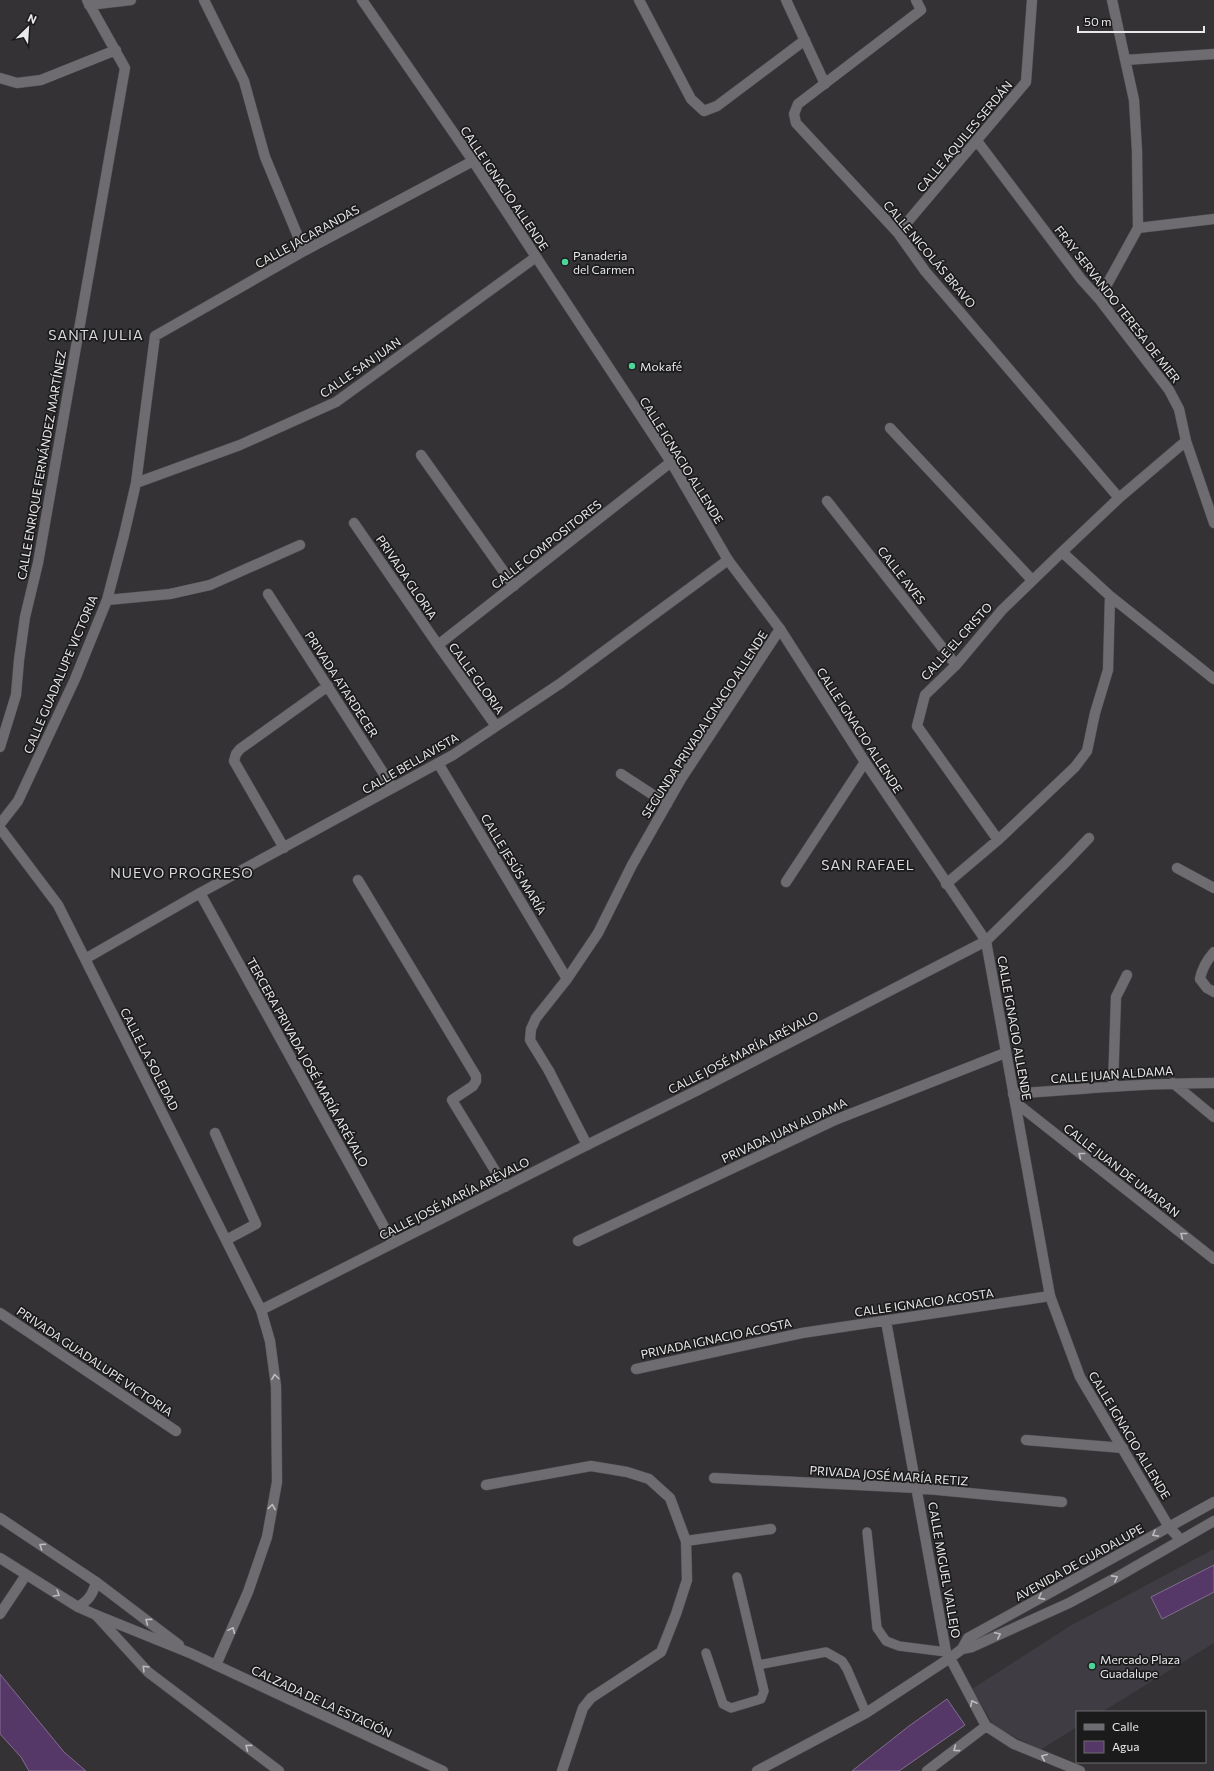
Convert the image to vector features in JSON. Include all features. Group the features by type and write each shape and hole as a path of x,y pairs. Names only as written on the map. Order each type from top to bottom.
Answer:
{"street":[{"path":"0,78 17,83 41,80 116,50 88,2 131,0"},
{"path":"204,0 244,81 265,157 304,251"},
{"name":"CALLE IGNACIO ALLENDE","path":"362,0 473,161 671,462 728,560 780,629 864,762 986,941 1050,1296 1080,1377 1124,1448 1169,1527 1180,1539"},
{"path":"639,0 691,99 704,111 717,106 805,40"},
{"path":"786,0 826,84"},
{"name":"CALLE NICOLÁS BRAVO","path":"916,0 921,10 798,104 794,114 796,123 898,233 925,271 1119,498"},
{"name":"CALLE AQUILES SERDÁN","path":"898,233 1026,82 1032,0"},
{"path":"1099,299 1138,228 1137,151 1134,100 1112,0"},
{"name":"CALLE ENRIQUE FERNÁNDEZ MARTÍNEZ","path":"0,748 16,695 25,617 38,563 125,68 116,50"},
{"path":"1125,60 1214,54"},
{"name":"FRAY SERVANDO TERESA DE MIER","path":"977,141 1081,279 1099,299 1169,390 1179,409 1186,441 1214,523"},
{"name":"CALLE JACARANDAS","path":"155,336 304,251 473,161"},
{"path":"1138,228 1214,219"},
{"name":"CALLE SAN JUAN","path":"136,482 240,445 336,402 536,257"},
{"name":"CALLE GUADALUPE VICTORIA","path":"0,824 18,801 75,679 107,600 136,482 155,336"},
{"path":"890,428 1032,580"},
{"name":"CALLE EL CRISTO","path":"998,840 917,726 925,695 956,665 1002,610 1032,580 1119,498 1186,441"},
{"path":"422,455 514,586"},
{"name":"CALLE COMPOSITORES","path":"438,645 671,462"},
{"name":"CALLE AVES","path":"827,500 956,665"},
{"name":"PRIVADA GLORIA","path":"354,522 438,645"},
{"path":"107,600 170,594 210,585 300,545"},
{"path":"1062,552 1110,596 1214,679"},
{"name":"CALLE BELLAVISTA","path":"85,959 200,893 453,755 561,683 728,560"},
{"name":"PRIVADA ATARDECER","path":"268,594 393,788"},
{"path":"946,884 998,840 1075,767 1087,752 1095,713 1108,670 1110,596"},
{"name":"SEGUNDA PRIVADA IGNACIO ALLENDE","path":"587,1145 549,1071 530,1040 531,1029 536,1018 567,979 598,933 632,865 666,804 780,629"},
{"name":"CALLE GLORIA","path":"438,645 496,726"},
{"path":"284,848 234,761 236,754 240,749 328,686"},
{"path":"786,882 864,762"},
{"name":"CALLE JESÚS MARÍA","path":"438,763 567,979"},
{"path":"621,774 666,804"},
{"name":"CALLE LA SOLEDAD","path":"0,828 58,905 261,1310"},
{"name":"CALLE JOSÉ MARÍA ARÉVALO","path":"261,1310 698,1090 986,941 1089,838"},
{"path":"1177,868 1214,888"},
{"path":"358,880 476,1076 476,1081 473,1086 452,1100 505,1187"},
{"name":"TERCERA PRIVADA JOSÉ MARÍA ARÉVALO","path":"200,893 393,1243"},
{"path":"1214,952 1201,970 1200,979 1207,988 1214,992"},
{"path":"1113,1086 1116,997 1127,975"},
{"name":"PRIVADA JUAN ALDAMA","path":"578,1241 835,1120 1005,1053"},
{"path":"1173,1083 1214,1117"},
{"name":"CALLE JUAN ALDAMA","path":"1014,1098 1113,1086 1173,1083 1214,1083"},
{"name":"CALLE JUAN DE UMARAN","path":"1014,1098 1214,1259"},
{"path":"215,1133 256,1224 226,1240"},
{"name":"CALLE IGNACIO ACOSTA","path":"802,1333 1050,1296"},
{"path":"216,1666 248,1592 267,1537 276,1482 276,1386 270,1341 261,1310"},
{"name":"PRIVADA GUADALUPE VICTORIA","path":"0,1313 176,1430"},
{"name":"CALLE MIGUEL VALLEJO","path":"886,1321 948,1655 984,1723"},
{"name":"PRIVADA IGNACIO ACOSTA","path":"636,1369 802,1333"},
{"path":"1026,1440 1124,1448"},
{"path":"486,1485 591,1466 627,1472 649,1479 670,1498 686,1541 687,1580 676,1614 660,1652 591,1698 583,1708 562,1771"},
{"name":"PRIVADA JOSÉ MARÍA RETIZ","path":"714,1478 917,1488 1062,1502"},
{"name":"AVENIDA DE GUADALUPE","path":"962,1649 968,1638 1214,1502"},
{"name":"CALZADA DE LA ESTACIÓN","path":"0,1518 96,1582 190,1653"},
{"name":"AVENIDA DE GUADALUPE","path":"757,1771 866,1713 948,1655 962,1649 972,1647 1069,1603 1214,1521"},
{"path":"686,1541 771,1529"},
{"name":"CALZADA DE LA ESTACIÓN","path":"0,1558 26,1576 78,1607 190,1653 442,1771"},
{"path":"0,1614 26,1576"},
{"path":"78,1607 86,1602 93,1593 96,1582"},
{"path":"96,1615 148,1672 279,1771"},
{"path":"927,1771 984,1723 1014,1744 1080,1771"},
{"path":"1052,1771 1060,1764"}],"lane":[{"path":"868,1532 877,1628 886,1641 899,1646 948,1655"},
{"path":"706,1653 723,1704 731,1708 761,1699 764,1691 737,1577"},
{"path":"758,1665 826,1652 842,1661 866,1713"}],"shaded area":[{"name":"Mercado Plaza Guadalupe","path":"1214,1549 1214,1565 1151,1598 1162,1619 1214,1592 1214,1643 1104,1711 1076,1711 1076,1728 1040,1750 994,1726 972,1689 1070,1626"}],"water":[{"path":"1214,1565 1214,1592 1162,1619 1151,1597"},
{"path":"0,1674 64,1752 86,1771 29,1771 21,1757 0,1734"},
{"path":"947,1699 965,1725 899,1771 852,1771 909,1726"}],"place":[{"name":"Panaderia del Carmen","path":"565,262"},
{"name":"Mokafé","path":"632,366"},
{"name":"Mercado Plaza Guadalupe","path":"1092,1666"}],"district":[{"name":"SANTA JULIA","path":"96,334"},
{"name":"SAN RAFAEL","path":"868,864"},
{"name":"NUEVO PROGRESO","path":"182,872"}]}
